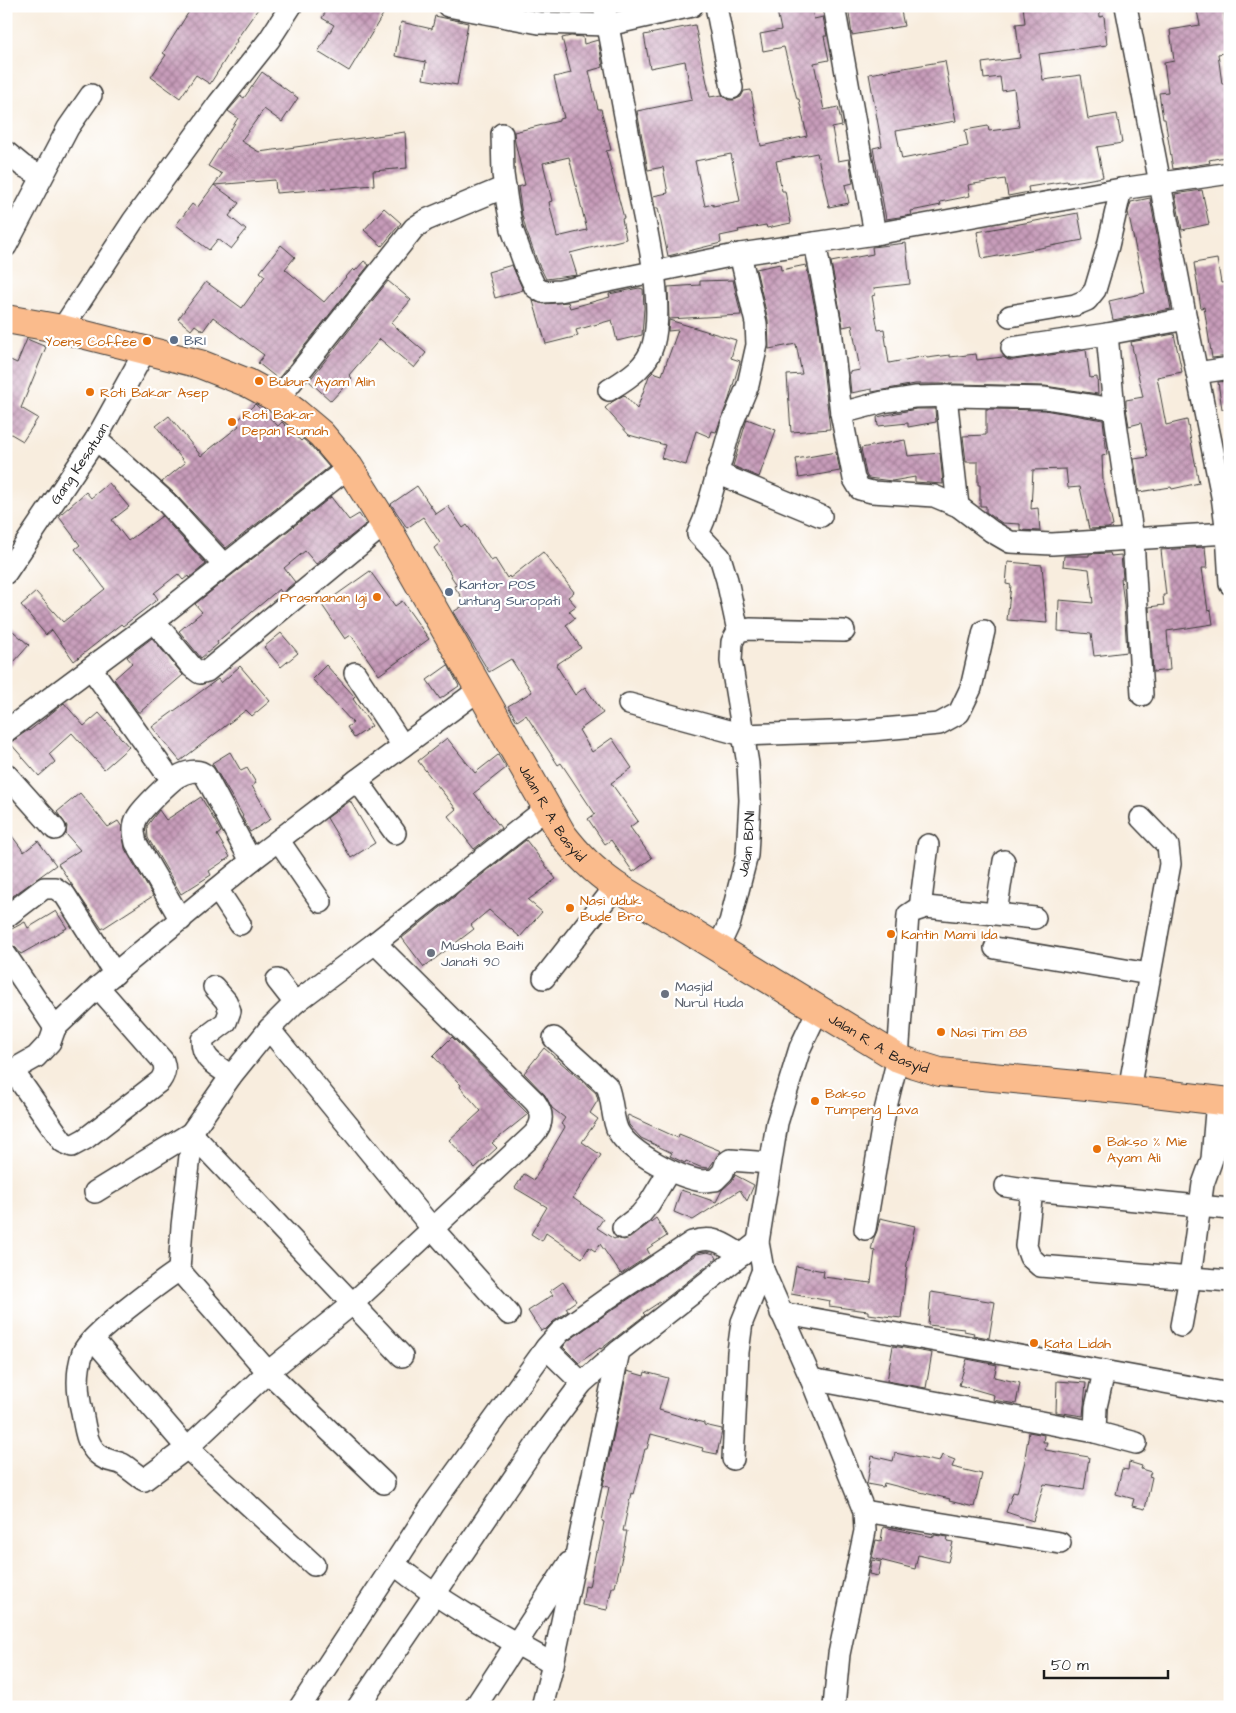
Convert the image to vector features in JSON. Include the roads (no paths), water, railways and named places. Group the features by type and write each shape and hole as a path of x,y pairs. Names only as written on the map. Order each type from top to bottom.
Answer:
{"main road":[{"name":"Jalan R. A. Basyid","path":"11,320 62,330 200,364 248,383 278,399 321,434 349,467 385,524 562,834 578,855 616,886 898,1058 940,1072 1217,1100"}],"street":[{"path":"62,330 133,221 219,104 269,40 291,6"},
{"path":"448,6 540,23 692,6"},
{"path":"716,6 732,88"},
{"path":"834,6 875,234"},
{"path":"1126,6 1186,319 1226,495 1230,584"},
{"path":"606,15 654,272 657,326 653,346 646,362 630,377 609,390"},
{"path":"6,246 68,128 91,95"},
{"path":"502,134 505,187 512,229 535,287 543,292 560,291 740,254 875,234 1121,189 1230,173"},
{"path":"6,152 23,166 42,176"},
{"path":"278,399 420,224 505,187"},
{"path":"1010,316 1075,305 1087,300 1095,290 1108,246 1121,189"},
{"path":"815,242 830,321 841,412 854,479 860,489 872,492 934,496 958,506 991,531 1010,542 1052,544 1227,533"},
{"path":"740,254 756,323 757,345 748,385 731,426 704,520 698,534 720,557 738,631 750,628 844,631"},
{"path":"1012,348 1107,334 1186,319"},
{"path":"1107,334 1114,409 1133,539 1142,695"},
{"name":"Gang Kesatuan","path":"6,573 96,438 146,350"},
{"path":"1197,372 1230,368"},
{"path":"841,412 882,402 915,397 946,396 1045,398 1114,409"},
{"path":"946,396 958,506"},
{"path":"96,438 166,502 224,564"},
{"path":"6,731 154,621 349,467"},
{"path":"717,473 821,516"},
{"path":"154,621 192,667 200,672 207,671 385,524"},
{"name":"Jalan BDNI","path":"718,948 730,922 747,855 750,800 748,764 731,661 732,642 738,631"},
{"path":"629,704 743,734 860,731 939,724 959,713 971,688 984,631"},
{"path":"91,668 164,770"},
{"path":"355,673 404,746"},
{"path":"98,987 163,1061 165,1068 160,1081 85,1139 72,1146 63,1142 10,1072 36,1057 50,1042 55,1028 98,987 217,889 357,780 480,689"},
{"path":"181,920 136,843 134,829 137,817 176,777 193,771 203,773 251,862"},
{"path":"6,774 54,829"},
{"path":"357,780 395,833"},
{"path":"384,1483 268,1372 179,1270 182,1226 193,1135 231,1076 269,1029 295,1003 375,943 548,807"},
{"path":"1130,1090 1170,864 1168,846 1141,818"},
{"path":"279,841 321,902"},
{"path":"920,908 928,845"},
{"path":"996,913 1004,861"},
{"path":"544,978 616,886"},
{"path":"6,917 44,888 55,888 65,895 115,974"},
{"path":"217,889 240,924"},
{"path":"865,1230 885,1111 898,1058 908,915 920,908 926,907 1035,918"},
{"path":"179,1270 116,1317 93,1339 83,1350 77,1377 80,1405 90,1445 106,1460 121,1464 145,1480 188,1448 268,1372 352,1304 432,1228 534,1136 539,1128 542,1120 541,1110 531,1097 375,943"},
{"path":"995,948 1150,974"},
{"path":"6,955 55,1028"},
{"path":"277,980 295,1003"},
{"path":"214,987 226,1002 230,1011 226,1022 202,1040 202,1049 205,1057 231,1076"},
{"path":"358,1707 545,1432 582,1382 750,1249 770,1163 777,1123 800,1048 818,1010"},
{"path":"269,1029 432,1228 509,1314"},
{"path":"554,1038 607,1086 612,1096 617,1130 625,1141 638,1152 669,1171 703,1181 715,1180 723,1172 726,1163 730,1160 770,1163"},
{"path":"1181,1326 1203,1184 1199,1156 1217,1100"},
{"path":"95,1192 193,1135"},
{"path":"193,1135 402,1356"},
{"path":"623,1228 640,1215 649,1204 669,1171"},
{"path":"1006,1186 1230,1209"},
{"path":"1032,1190 1026,1246 1030,1257 1040,1266 1230,1281"},
{"path":"300,1707 433,1504 546,1348 560,1332 597,1305 692,1242 703,1239 716,1240 750,1249 764,1270 864,1511 866,1531 839,1654 834,1707"},
{"path":"733,1459 742,1322 764,1270"},
{"path":"781,1313 1230,1394"},
{"path":"93,1339 188,1448 314,1565"},
{"path":"546,1348 582,1382"},
{"path":"542,1707 553,1664 575,1554 620,1351"},
{"path":"1095,1432 1096,1407 1104,1372"},
{"path":"810,1378 1095,1432 1136,1443"},
{"path":"864,1511 1060,1543"},
{"path":"475,1707 515,1643 575,1554"},
{"path":"394,1564 435,1594 553,1664"}],"place":[{"name":"BRI","path":"174,340"},
{"name":"Yoens Coffee","path":"147,341"},
{"name":"Bubur Ayam Alin","path":"259,381"},
{"name":"Roti Bakar Asep","path":"90,392"},
{"name":"Roti Bakar Depan Rumah","path":"232,422"},
{"name":"Kantor POS untung Suropati","path":"449,592"},
{"name":"Prasmanan Igi","path":"377,597"},
{"name":"Nasi Uduk Bude Bro","path":"570,908"},
{"name":"Kantin Mami Ida","path":"891,934"},
{"name":"Mushola Baiti Janati 90","path":"431,953"},
{"name":"Masjid Nurul Huda","path":"665,994"},
{"name":"Nasi Tim 88","path":"941,1032"},
{"name":"Bakso Tumpeng Lava","path":"815,1101"},
{"name":"Bakso % Mie Ayam Ali","path":"1097,1149"},
{"name":"Kata Lidah","path":"1034,1343"}]}
